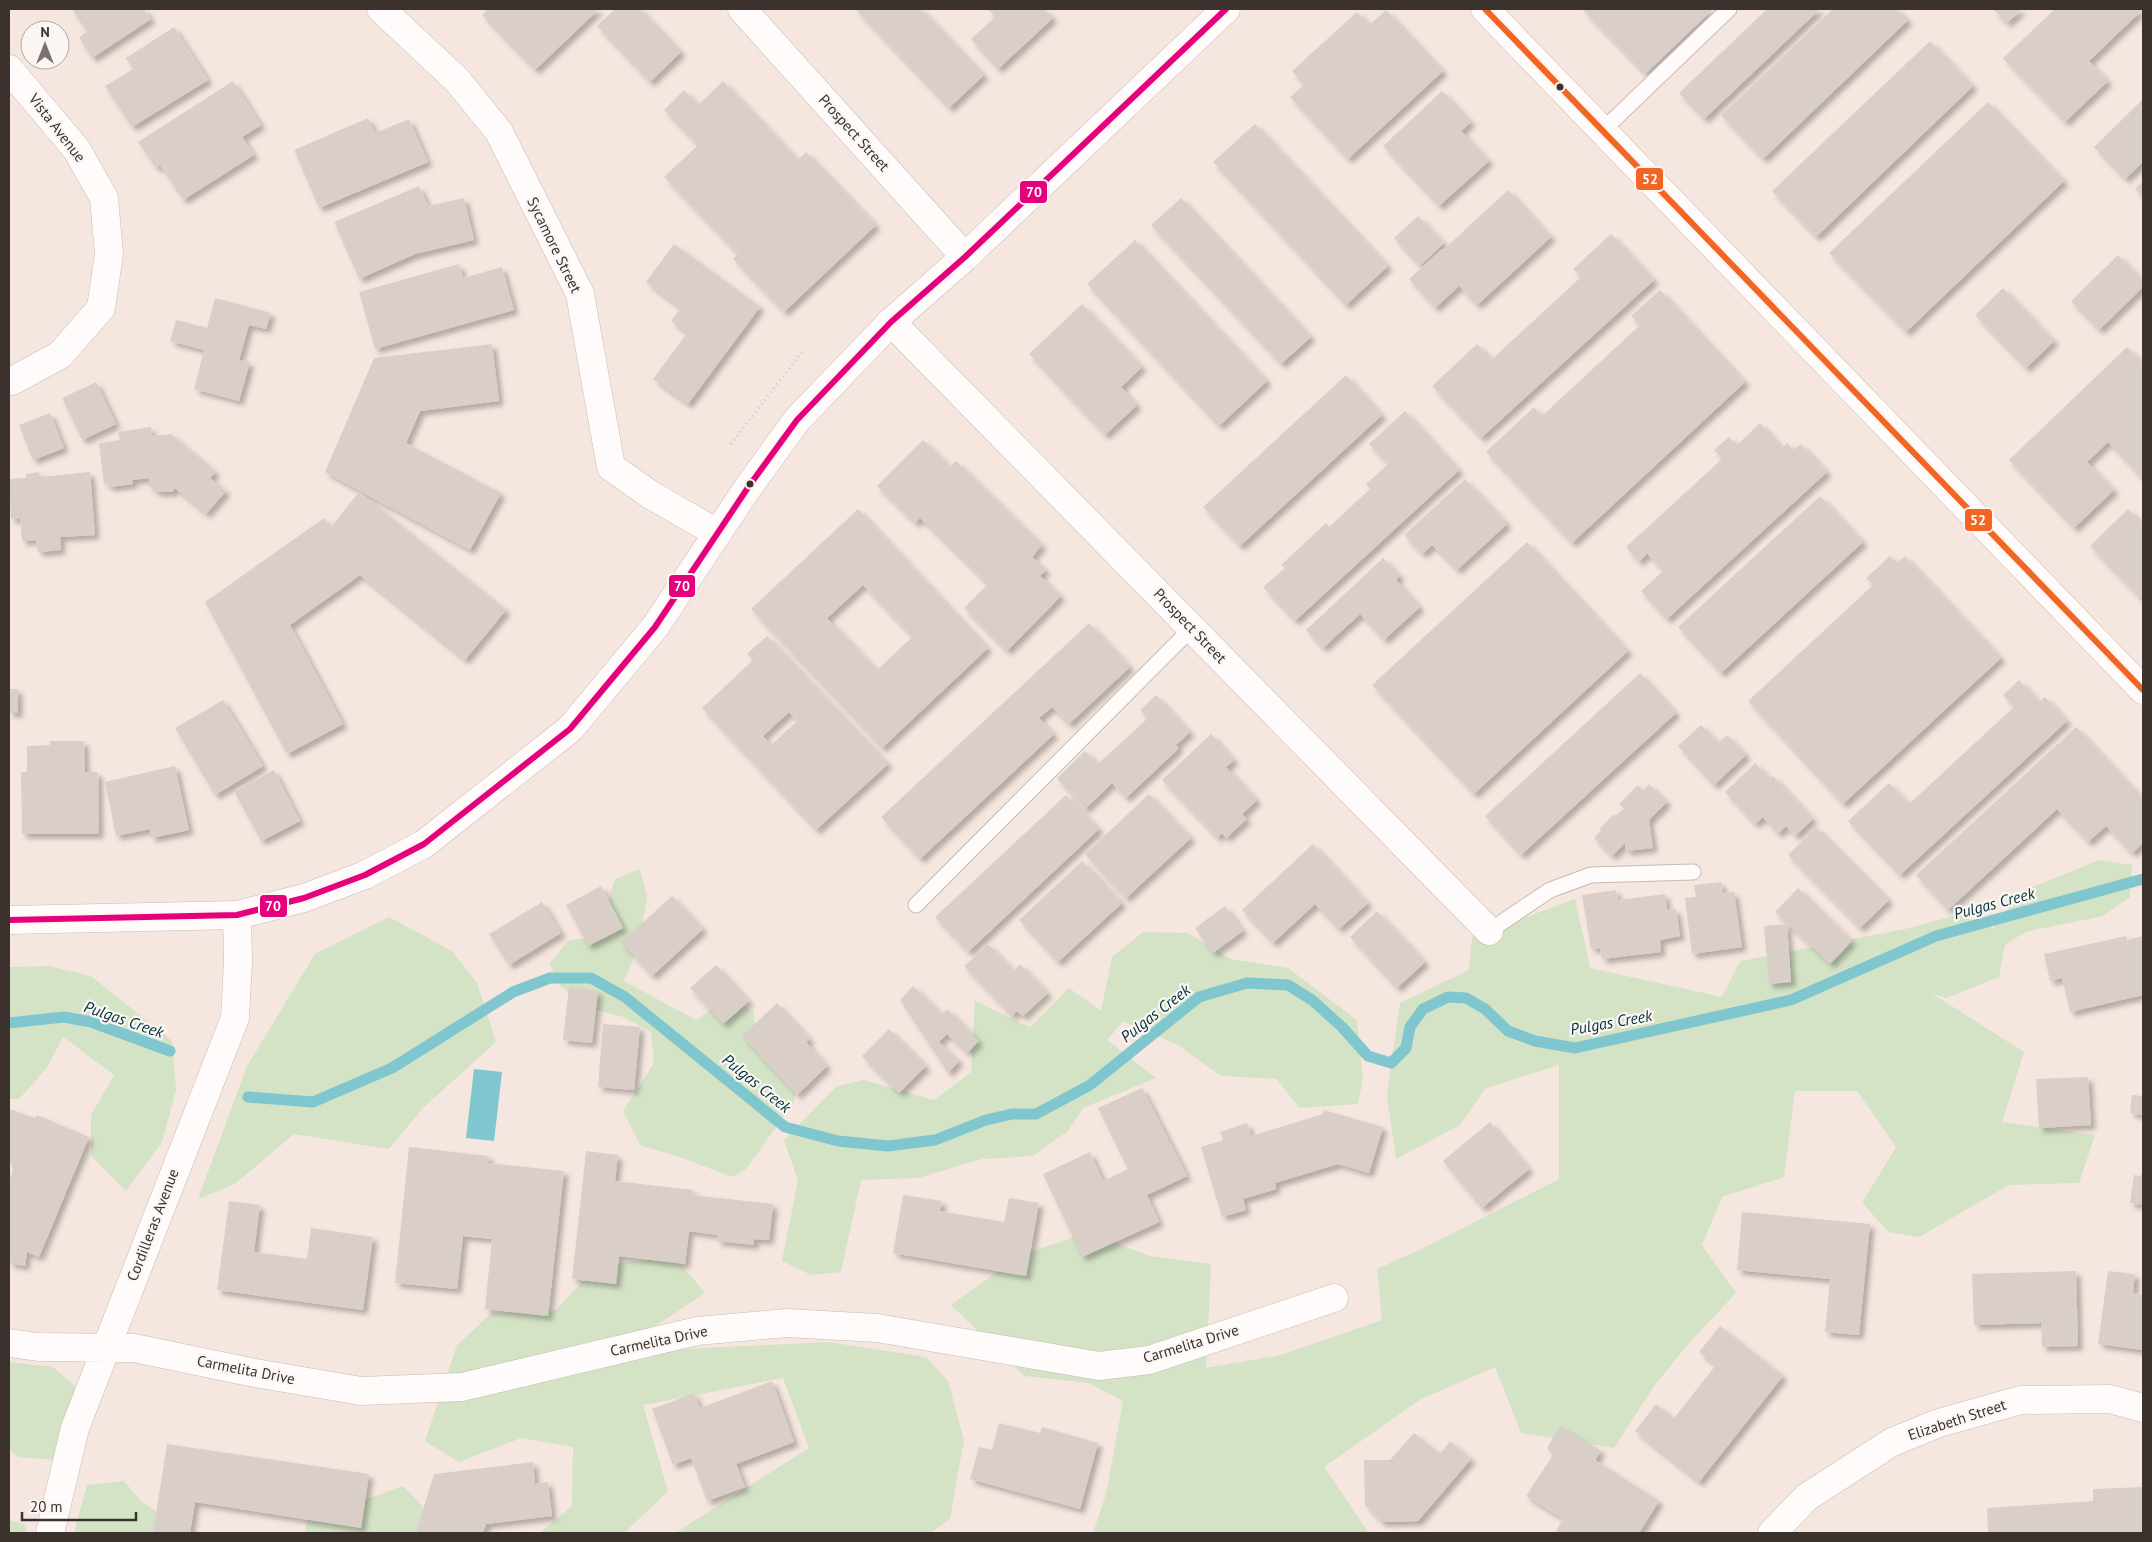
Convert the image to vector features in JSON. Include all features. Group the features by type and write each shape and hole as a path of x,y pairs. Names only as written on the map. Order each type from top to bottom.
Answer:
{"street":[{"name":"Sycamore Street","path":"381,9 457,80 498,132 567,268 580,294 611,467 651,495 717,533"},
{"name":"Prospect Street","path":"742,9 965,257"},
{"path":"9,920 237,916 304,898 365,875 424,844 570,729 655,627 717,533 798,420 891,322 965,257 1226,9"},
{"path":"1485,9 2143,690"},
{"name":"Vista Avenue","path":"9,69 77,150 100,190 104,198 109,254 101,308 60,356 9,381"},
{"name":"Prospect Street","path":"891,322 1489,931"},
{"name":"Cordilleras Avenue","path":"50,1533 75,1428 235,1018 238,961 237,916"},
{"name":"Carmelita Drive","path":"9,1343 38,1347 134,1348 255,1373 361,1391 462,1387 697,1331 787,1323 877,1328 1099,1366 1149,1360 1334,1298"},
{"name":"Elizabeth Street","path":"1772,1533 1807,1497 1892,1442 1939,1423 2021,1400 2110,1399 2143,1408"}],"lane":[{"path":"1602,131 1729,9"},
{"path":"916,905 1192,628"},
{"path":"1489,931 1550,890 1591,875 1693,872"}],"path":[{"path":"731,444 804,348"}],"green space":[{"path":"2099,860 2132,865 2130,897 2103,916 2025,932 2005,945 1999,977 1946,998 1931,993 2024,1052 2002,1122 2095,1135 2079,1183 2009,1185 1919,1237 1889,1232 1862,1203 1896,1147 1857,1091 1795,1091 1784,1177 1722,1197 1702,1245 1736,1293 1690,1342 1654,1386 1614,1448 1521,1433 1495,1367 1421,1399 1324,1467 1369,1533 1093,1533 1106,1494 1123,1401 1089,1383 1024,1376 951,1305 1020,1255 1088,1233 1150,1256 1211,1264 1206,1368 1281,1355 1382,1320 1377,1269 1422,1249 1559,1179 1559,1065 1486,1088 1460,1125 1396,1159 1387,1096 1400,1003 1469,970 1472,937 1575,899 1590,968 1722,997 1740,961 1905,929 1958,915 1993,928 2021,892"},
{"path":"640,869 647,897 639,944 624,981 696,1020 727,997 753,1011 759,1044 797,1076 794,1102 746,1169 732,1177 685,1159 640,1145 623,1111 654,1063 651,1032 623,1017 587,1007 557,983 550,963 568,941 597,936 615,879"},
{"path":"389,917 452,951 477,983 496,1042 424,1107 389,1149 294,1134 235,1184 198,1199 247,1066 315,954"},
{"path":"1143,932 1188,933 1231,959 1288,968 1357,1020 1363,1078 1358,1104 1299,1108 1277,1079 1221,1076 1176,1044 1123,1021 1107,1040 1156,1078 1083,1108 1068,1131 1033,1156 982,1159 918,1178 861,1180 841,1272 811,1275 782,1261 798,1181 784,1140 837,1086 864,1080 934,1100 971,1072 975,1001 1030,1027 1069,988 1101,1011 1112,957"},
{"path":"50,966 91,976 172,1041 176,1090 162,1142 126,1191 91,1156 91,1115 114,1075 63,1037 46,1069 19,1099 9,1099 9,967"},
{"path":"675,1257 705,1293 651,1329 684,1349 828,1342 926,1357 948,1381 964,1440 950,1519 931,1533 675,1533 809,1448 783,1378 643,1405 668,1491 624,1533 540,1533 572,1506 573,1447 521,1438 459,1462 425,1441 457,1345 492,1313 555,1311 598,1265"},
{"path":"9,1362 53,1367 75,1386 67,1431 56,1460 18,1457 9,1449"},
{"path":"124,1481 141,1501 163,1516 162,1533 74,1533 87,1485"},
{"path":"403,1486 434,1518 430,1533 305,1533 309,1513 355,1503"},
{"path":"9,1520 24,1524 27,1533 9,1533"}],"water":[{"path":"474,1069 502,1072 494,1141 466,1138"}],"building":[{"path":"72,9 144,9 151,19 92,58 79,37 87,32"},
{"path":"488,9 599,9 535,70 482,15"},
{"path":"615,9 640,9 681,52 650,82 597,26"},
{"path":"855,9 921,9 984,75 949,108"},
{"path":"988,9 1044,9 1053,18 998,69 971,39 995,17"},
{"path":"1582,9 1713,9 1645,74"},
{"path":"1767,9 1820,9 1704,119 1679,93"},
{"path":"1833,9 1897,9 1908,20 1763,159 1721,115"},
{"path":"1993,9 2022,9 2007,23"},
{"path":"2055,9 2143,9 2089,61 2108,81 2065,122 2003,58"},
{"path":"1386,10 1443,71 1348,159 1290,97 1304,85 1292,71 1357,12 1369,25"},
{"path":"174,27 208,80 132,127 105,86 133,69 126,58"},
{"path":"1930,41 1973,86 1816,237 1772,191"},
{"path":"233,81 261,125 242,137 254,155 183,200 160,165 156,168 138,142"},
{"path":"723,81 798,160 806,152 876,225 784,312 733,259 738,254 664,177 698,145 664,110 684,90 698,105"},
{"path":"1442,91 1471,122 1461,131 1489,161 1439,206 1383,146"},
{"path":"2143,99 2143,162 2125,179 2094,147"},
{"path":"1988,102 2064,181 1906,332 1829,253"},
{"path":"368,118 375,133 409,119 428,162 319,208 294,150"},
{"path":"1255,124 1388,266 1346,305 1213,162"},
{"path":"2143,181 2143,197 2135,189"},
{"path":"419,186 428,206 464,198 474,240 415,254 359,279 334,222"},
{"path":"1508,190 1551,237 1477,305 1459,286 1435,308 1409,279"},
{"path":"1181,198 1311,337 1281,364 1151,225"},
{"path":"1418,216 1444,243 1420,266 1394,238"},
{"path":"1611,234 1654,280 1481,438 1432,386 1477,344 1492,359 1581,277 1573,269"},
{"path":"1135,240 1267,381 1219,426 1087,284"},
{"path":"674,244 760,307 688,404 653,379 687,333 671,321 681,308 646,282"},
{"path":"2118,255 2143,281 2143,287 2099,330 2071,301"},
{"path":"459,264 463,278 502,267 514,310 375,349 359,292"},
{"path":"2003,288 2054,341 2026,368 1975,315"},
{"path":"1660,290 1745,382 1572,543 1486,452 1534,407 1542,416 1640,325 1631,316"},
{"path":"215,298 271,313 266,329 249,325 239,360 250,362 239,401 194,389 204,350 170,341 176,320 207,328"},
{"path":"1082,304 1142,367 1121,387 1137,405 1105,435 1029,354"},
{"path":"492,344 499,401 420,411 406,443 501,493 470,550 325,472 374,358"},
{"path":"2127,347 2143,364 2143,479 2108,442 2087,462 2114,490 2074,528 2009,460"},
{"path":"1346,375 1382,415 1240,546 1203,507"},
{"path":"96,382 116,424 82,440 62,398"},
{"path":"1405,411 1459,470 1295,621 1263,587 1285,568 1281,565 1326,523 1329,527 1370,489 1366,484 1388,464 1369,444"},
{"path":"50,413 64,448 33,460 19,425"},
{"path":"1760,423 1782,448 1787,443 1794,450 1801,444 1827,472 1667,619 1641,591 1663,571 1647,553 1639,562 1626,547 1722,459 1714,450 1729,437 1737,445"},
{"path":"151,427 152,436 171,434 216,472 210,478 226,491 206,514 175,488 172,492 157,492 149,486 149,478 132,480 133,484 109,487 108,483 104,484 99,443 120,440 118,432"},
{"path":"923,440 950,467 956,461 1042,545 1032,557 1046,570 1040,576 1061,596 1007,651 964,608 988,584 920,518 915,523 877,486"},
{"path":"39,472 40,477 90,472 95,535 60,537 61,550 38,552 36,540 22,541 20,518 11,519 9,479 26,478 26,474"},
{"path":"1465,479 1507,524 1457,570 1432,545 1422,554 1404,535"},
{"path":"359,492 506,610 465,660 360,575 290,625 343,724 287,754 205,602 324,518 330,528"},
{"path":"1820,496 1863,542 1721,673 1678,627"},
{"path":"858,509 988,648 882,748 751,609","holes":["863,585 912,637 877,670 827,618"]},
{"path":"2128,509 2141,522 2143,520 2143,595 2140,598 2090,546"},
{"path":"1527,542 1628,651 1474,794 1372,685"},
{"path":"1890,556 1897,563 1905,556 2001,658 1843,804 1748,701 1873,585 1866,578"},
{"path":"1383,558 1400,576 1396,580 1420,607 1384,640 1360,614 1323,648 1306,630"},
{"path":"1089,623 1130,667 1069,724 1052,707 1039,718 1054,734 920,859 881,817"},
{"path":"767,636 888,764 816,830 702,708 753,660 747,654","holes":["789,712 797,721 771,745 763,736"]},
{"path":"1640,673 1676,713 1521,855 1485,816"},
{"path":"2019,680 2039,702 2045,697 2067,721 1900,875 1848,821 1889,783 1909,804 2014,707 2003,695"},
{"path":"9,689 18,689 18,713 9,713"},
{"path":"1156,695 1190,732 1176,745 1179,748 1126,798 1112,783 1085,809 1057,778 1085,751 1098,764 1148,718 1140,710"},
{"path":"223,700 263,766 215,795 175,728"},
{"path":"1701,725 1718,743 1727,735 1746,755 1714,785 1678,746"},
{"path":"2076,727 2143,799 2143,843 2132,853 2106,826 2088,842 2057,809 1948,910 1916,875"},
{"path":"1211,734 1234,760 1226,767 1257,800 1242,814 1247,819 1226,838 1222,833 1217,838 1162,780"},
{"path":"50,741 84,741 85,772 98,772 99,834 22,834 21,772 27,772 27,746 50,745"},
{"path":"1755,763 1770,779 1773,776 1813,819 1795,836 1786,826 1778,834 1763,817 1755,824 1725,792"},
{"path":"175,766 189,830 151,838 150,829 116,836 105,782"},
{"path":"274,770 300,821 261,841 234,791"},
{"path":"1649,784 1667,802 1649,820 1653,848 1626,851 1625,843 1612,856 1594,838 1601,830 1600,828 1614,814 1615,816 1624,809 1619,804 1638,785 1643,790"},
{"path":"1149,794 1191,838 1126,898 1085,854"},
{"path":"1066,795 1099,829 968,952 935,917"},
{"path":"1816,827 1889,900 1860,928 1788,855"},
{"path":"1313,844 1368,903 1339,929 1315,904 1273,943 1242,910"},
{"path":"1082,861 1122,903 1058,962 1019,920"},
{"path":"1721,882 1723,893 1734,892 1742,947 1692,954 1685,898 1696,897 1694,885"},
{"path":"601,886 623,928 588,946 566,905"},
{"path":"1798,888 1852,941 1830,964 1775,912"},
{"path":"1616,890 1618,900 1665,894 1667,910 1676,909 1680,936 1660,940 1661,952 1602,959 1600,948 1591,949 1582,895"},
{"path":"672,896 703,929 652,976 621,942"},
{"path":"542,902 561,933 509,965 489,934"},
{"path":"1225,906 1243,931 1213,953 1195,928"},
{"path":"1377,911 1425,962 1397,988 1350,937"},
{"path":"1787,924 1791,982 1769,984 1764,926"},
{"path":"2126,936 2127,940 2143,936 2143,995 2070,1012 2062,978 2050,981 2044,954"},
{"path":"988,944 1014,971 1020,964 1048,993 1023,1016 1017,1011 1012,1016 964,966"},
{"path":"716,965 749,1001 723,1024 690,988"},
{"path":"913,986 942,1014 947,1009 979,1041 967,1053 947,1034 939,1042 959,1061 948,1073 900,1000"},
{"path":"569,987 598,991 592,1043 563,1040"},
{"path":"777,1003 810,1039 806,1042 827,1066 797,1095 742,1036"},
{"path":"603,1024 640,1027 634,1090 598,1087"},
{"path":"889,1029 926,1066 899,1093 862,1056"},
{"path":"2088,1077 2091,1125 2039,1128 2036,1079"},
{"path":"1142,1088 1187,1176 1147,1195 1159,1222 1082,1257 1043,1174 1090,1152 1103,1181 1128,1169 1098,1108"},
{"path":"2132,1095 2143,1096 2143,1115 2130,1113"},
{"path":"9,1109 35,1118 37,1115 89,1137 39,1257 27,1252 25,1266 9,1263 9,1181 13,1170 9,1157"},
{"path":"1324,1110 1383,1127 1369,1173 1338,1164 1275,1183 1276,1189 1243,1199 1246,1210 1222,1217 1201,1147 1223,1140 1220,1132 1247,1123 1251,1136 1323,1114"},
{"path":"1490,1122 1529,1169 1482,1208 1443,1161"},
{"path":"409,1147 489,1156 488,1163 564,1171 548,1316 485,1309 492,1239 463,1236 457,1289 395,1283"},
{"path":"586,1151 618,1155 615,1181 693,1190 692,1195 773,1204 769,1240 754,1239 754,1245 717,1241 718,1235 689,1231 685,1264 619,1256 616,1284 572,1279"},
{"path":"2142,1171 2143,1205 2130,1203 2134,1175 2141,1176"},
{"path":"903,1195 942,1201 940,1211 1004,1222 1009,1198 1039,1203 1026,1276 893,1253"},
{"path":"229,1201 260,1205 254,1252 307,1259 311,1228 373,1237 363,1310 217,1290"},
{"path":"1742,1212 1870,1224 1859,1335 1825,1332 1830,1279 1737,1270"},
{"path":"2076,1271 2078,1346 2042,1347 2041,1323 1974,1325 1972,1274"},
{"path":"2108,1271 2135,1274 2133,1293 2143,1294 2143,1350 2098,1344"},
{"path":"1720,1326 1783,1376 1699,1482 1635,1431 1656,1404 1674,1418 1716,1365 1699,1352"},
{"path":"772,1381 794,1442 736,1464 745,1487 707,1501 691,1458 673,1465 652,1409 694,1393 700,1408"},
{"path":"999,1423 1040,1433 1042,1427 1098,1443 1080,1509 970,1479 979,1447 992,1450"},
{"path":"1560,1426 1601,1451 1595,1460 1659,1501 1639,1533 1555,1533 1563,1519 1526,1496 1553,1455 1547,1448"},
{"path":"1414,1433 1440,1454 1450,1441 1471,1459 1418,1521 1382,1522 1365,1505 1364,1460 1390,1460"},
{"path":"167,1444 369,1474 361,1528 195,1502 190,1533 153,1533"},
{"path":"533,1462 535,1484 548,1482 552,1516 486,1524 483,1533 416,1533 434,1474"},
{"path":"2143,1487 2143,1533 1988,1533 1987,1508 2093,1501 2093,1489"}],"waterway":[{"name":"Pulgas Creek","path":"248,1097 313,1102 392,1068 513,992 550,978 591,978 625,997 785,1127 838,1141 888,1146 935,1140 986,1120 1012,1114 1036,1114 1090,1085 1199,997 1247,983 1288,985 1312,1000 1342,1027 1368,1056 1391,1063 1406,1048 1410,1027 1423,1009 1448,997 1466,998 1485,1009 1508,1031 1535,1041 1575,1048 1791,1000 1936,936 2143,879"},
{"name":"Pulgas Creek","path":"9,1023 64,1017 91,1022 170,1051"}],"transit line":[{"name":"70","path":"9,920 237,915 304,898 365,875 424,844 570,729 655,627 749,486 797,420 891,322 965,257 1226,9"},
{"name":"52","path":"1485,9 2143,690"}]}
